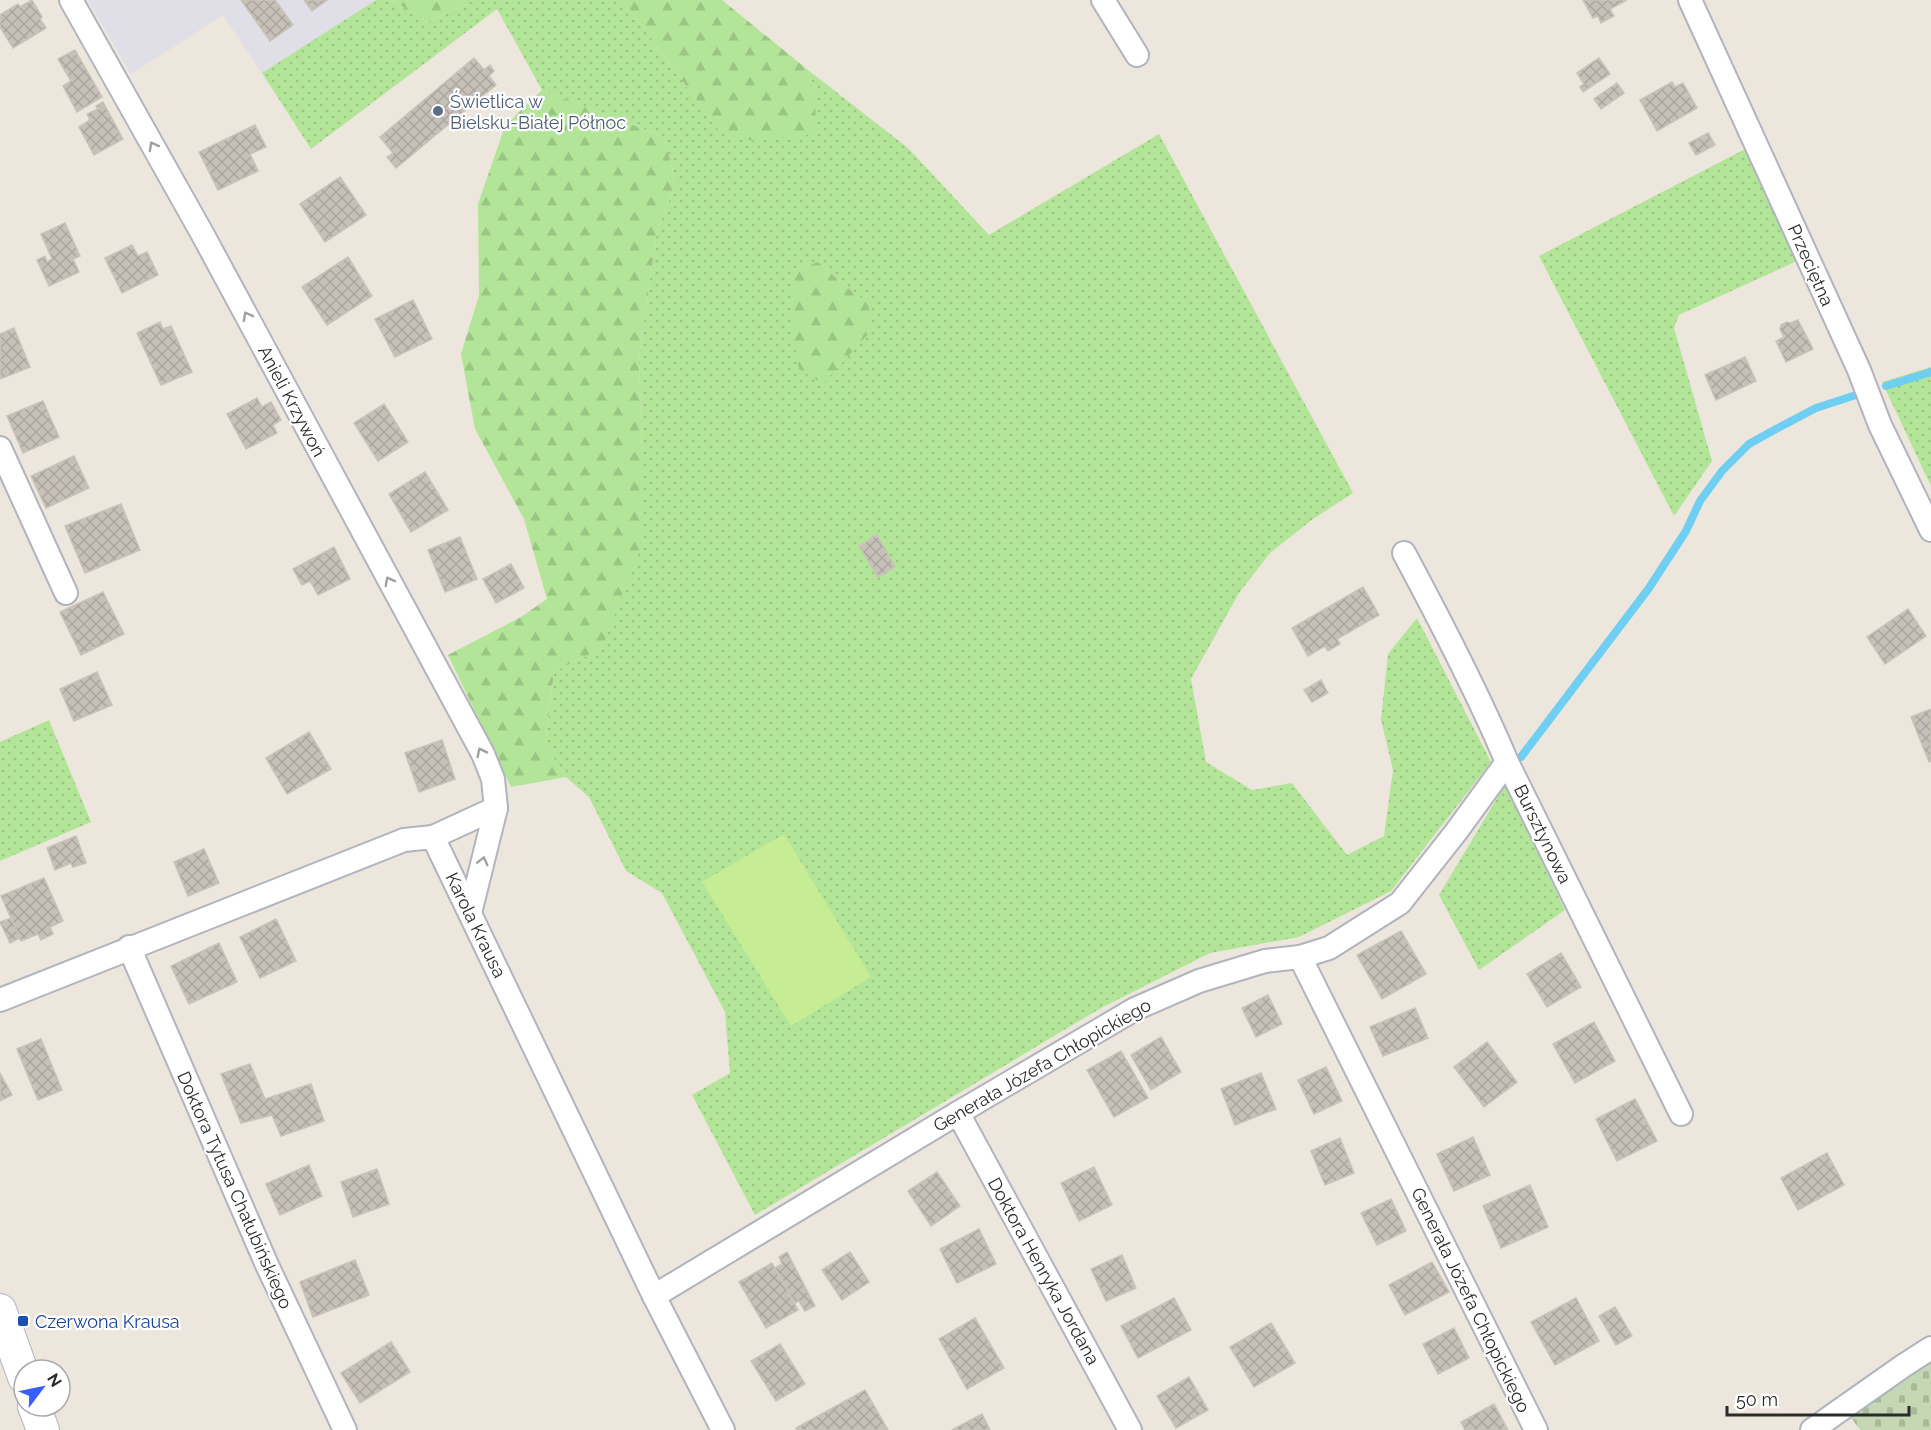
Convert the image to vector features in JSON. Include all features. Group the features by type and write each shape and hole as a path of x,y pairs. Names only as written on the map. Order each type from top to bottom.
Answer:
{"street":[{"name":"Anieli Krzywoń","path":"71,0 203,235 483,754 493,779 496,808 470,913"},
{"path":"1103,0 1137,55"},
{"name":"Przeciętna","path":"1690,0 1859,370 1880,425 1931,530"},
{"path":"0,448 66,593"},
{"name":"Bursztynowa","path":"1404,553 1441,623 1681,1114"},
{"path":"1300,957 1329,948 1400,903 1507,762"},
{"path":"0,1000 404,840 433,837 496,808"},
{"name":"Karola Krausa","path":"433,837 654,1296 723,1430"},
{"name":"Doktora Tytusa Chałubińskiego","path":"129,948 267,1265 345,1430"},
{"name":"Generała Józefa Chłopickiego","path":"654,1296 1135,1009 1199,981 1265,961 1300,957 1536,1430"},
{"name":"Doktora Henryka Jordana","path":"958,1113 1131,1430"},
{"path":"0,1310 17,1358"},
{"path":"1812,1430 1931,1348"}],"shaded area":[{"path":"88,0 376,0 262,73 223,15 131,74"}],"green space":[{"path":"376,0 392,0 427,22 476,0 623,0 720,132 815,95 808,70 908,148 989,235 1159,134 1353,493 1313,519 1270,553 1239,593 1191,679 1206,762 1252,790 1292,783 1347,855 1384,836 1393,770 1381,720 1388,654 1417,618 1491,762 1391,891 1299,937 1210,953 1101,1008 755,1215 692,1095 730,1073 725,1012 662,893 626,871 589,797 566,777 545,745 554,672 602,648 642,453 639,357 657,231 676,183 664,137 542,90 497,9 311,149 262,73","holes":["818,262 855,294 791,271"]},
{"path":"392,0 476,0 427,22"},
{"path":"623,0 722,0 808,70 815,95 816,134 754,141 720,132"},
{"path":"542,90 664,137 676,183 657,231 639,357 642,453 640,549 602,648 554,672 545,744 566,777 511,787 448,655 521,617 547,599 524,519 475,429 461,354 479,295 478,204 505,126"},
{"path":"1749,147 1799,260 1679,315 1674,328 1712,461 1674,516 1539,256"},
{"path":"818,262 855,294 869,301 869,333 823,384 799,369 793,334 791,271"},
{"path":"1931,367 1931,486 1882,382"},
{"path":"49,720 91,822 0,861 0,742"},
{"path":"1505,785 1565,910 1479,970 1439,895"},
{"path":"784,834 871,977 791,1026 702,882"},
{"path":"1931,1358 1931,1430 1860,1430 1850,1416"}],"building":[{"path":"32,0 46,28 13,48 0,27 0,15 18,4 20,7"},
{"path":"241,0 275,0 293,25 270,41"},
{"path":"304,0 327,0 312,11"},
{"path":"1583,0 1627,0 1610,9 1614,16 1601,23 1598,16 1593,18"},
{"path":"75,50 102,97 77,112 63,86 71,81 58,59"},
{"name":"Świetlica w Bielsku-Białej Północ","path":"474,58 484,70 490,65 494,71 489,76 496,85 396,168 387,157 393,153 380,137"},
{"path":"1599,58 1610,74 1583,92 1580,87 1584,84 1577,73"},
{"path":"1672,82 1675,87 1683,83 1697,108 1657,131 1640,100"},
{"path":"1617,83 1624,93 1601,109 1594,99"},
{"path":"103,102 123,139 94,155 79,127 90,120 87,114 98,109 96,106"},
{"path":"255,125 266,147 250,154 258,171 218,190 199,152"},
{"path":"1708,133 1715,145 1696,155 1689,143"},
{"path":"340,177 366,215 325,242 300,204"},
{"path":"65,223 80,256 73,259 79,272 49,286 37,260 45,256 47,262 52,259 41,234"},
{"path":"132,245 138,256 147,252 158,275 122,293 105,258"},
{"path":"348,257 372,296 327,325 302,287"},
{"path":"413,300 432,339 395,357 375,319"},
{"path":"1798,320 1813,349 1786,362 1776,341 1784,337 1780,329 1781,325"},
{"path":"160,322 163,329 171,326 192,372 161,385 137,333"},
{"path":"14,328 30,367 0,379 0,334"},
{"path":"1745,357 1756,381 1716,400 1705,375"},
{"path":"257,398 262,407 271,402 281,420 273,425 277,433 246,449 227,414"},
{"path":"43,401 59,437 23,453 7,416"},
{"path":"384,404 408,442 378,461 354,423"},
{"path":"74,456 89,488 46,508 31,476"},
{"path":"425,472 448,510 411,532 389,494"},
{"path":"121,504 140,550 85,573 65,526"},
{"path":"877,535 895,567 878,577 859,546"},
{"path":"460,537 477,579 445,592 428,550"},
{"path":"334,547 350,579 318,595 310,581 302,585 293,569"},
{"path":"511,564 524,588 496,603 483,579"},
{"path":"1363,587 1379,615 1337,639 1340,644 1328,651 1325,646 1308,656 1292,628"},
{"path":"103,592 124,634 81,655 60,612"},
{"path":"1908,609 1926,636 1885,664 1867,637"},
{"path":"97,672 112,705 74,721 60,689"},
{"path":"1321,680 1328,693 1312,702 1304,690"},
{"path":"1931,709 1931,761 1929,762 1911,717"},
{"path":"309,732 331,769 287,794 266,758"},
{"path":"442,740 455,779 419,792 405,753"},
{"path":"76,836 86,863 73,867 71,863 55,870 47,848"},
{"path":"204,849 219,883 188,896 174,862"},
{"path":"44,878 63,921 50,927 53,934 41,940 38,934 21,941 1,896"},
{"path":"11,918 20,938 10,943 0,922"},
{"path":"276,919 296,961 260,978 240,937"},
{"path":"1401,931 1426,974 1382,999 1357,955"},
{"path":"219,943 237,982 189,1004 171,966"},
{"path":"1561,953 1581,987 1547,1007 1527,974"},
{"path":"1268,995 1282,1024 1256,1037 1242,1008"},
{"path":"1415,1008 1428,1038 1383,1056 1370,1027"},
{"path":"1594,1022 1615,1061 1575,1083 1553,1044"},
{"path":"1161,1037 1181,1072 1151,1090 1131,1055"},
{"path":"41,1039 62,1090 38,1100 17,1049"},
{"path":"1487,1042 1517,1082 1484,1107 1454,1067"},
{"path":"1121,1051 1148,1098 1114,1117 1087,1070"},
{"path":"250,1064 265,1099 311,1084 324,1121 281,1136 272,1115 241,1123 221,1074"},
{"path":"1326,1067 1342,1101 1314,1114 1298,1080"},
{"path":"0,1073 12,1095 0,1101"},
{"path":"1261,1073 1276,1109 1235,1125 1221,1089"},
{"path":"1635,1099 1657,1141 1617,1161 1596,1119"},
{"path":"1473,1137 1490,1175 1454,1191 1437,1154"},
{"path":"1340,1138 1354,1173 1325,1185 1311,1151"},
{"path":"1827,1153 1844,1185 1798,1210 1781,1178"},
{"path":"309,1165 322,1196 280,1215 266,1184"},
{"path":"1094,1167 1112,1205 1079,1221 1061,1183"},
{"path":"377,1169 389,1204 353,1217 341,1182"},
{"path":"937,1172 960,1206 931,1226 908,1191"},
{"path":"1530,1185 1548,1227 1501,1248 1483,1206"},
{"path":"1391,1199 1406,1231 1377,1245 1361,1213"},
{"path":"979,1229 996,1264 957,1283 940,1249"},
{"path":"787,1252 815,1306 805,1311 799,1301 795,1303 775,1268 782,1264 779,1257"},
{"path":"850,1252 869,1282 842,1300 822,1270"},
{"path":"1122,1255 1136,1288 1106,1301 1091,1269"},
{"path":"355,1260 369,1295 313,1317 300,1282"},
{"path":"1432,1262 1449,1292 1405,1315 1389,1285"},
{"path":"772,1263 798,1310 766,1328 739,1282"},
{"path":"1174,1298 1191,1330 1138,1358 1121,1326"},
{"path":"1576,1298 1599,1341 1555,1365 1531,1322"},
{"path":"1615,1307 1632,1336 1616,1345 1599,1316"},
{"path":"975,1318 1004,1368 967,1389 939,1339"},
{"path":"1271,1323 1295,1363 1254,1387 1230,1347"},
{"path":"1454,1328 1469,1358 1438,1374 1423,1344"},
{"path":"391,1342 410,1372 360,1403 341,1373"},
{"path":"780,1344 805,1384 776,1401 751,1361"},
{"path":"1189,1377 1208,1410 1176,1428 1157,1396"},
{"path":"865,1390 888,1430 797,1430 796,1428"},
{"path":"1494,1404 1508,1430 1465,1430 1461,1422"},
{"path":"982,1414 990,1430 952,1430"}],"waterway":[{"path":"1886,386 1931,372"},
{"path":"1521,757 1649,588 1686,531 1700,501 1722,471 1749,444 1816,408 1853,396"}],"place":[{"name":"Świetlica w Bielsku-Białej Północ","path":"438,111"},
{"name":"Czerwona Krausa","path":"23,1321"}]}
